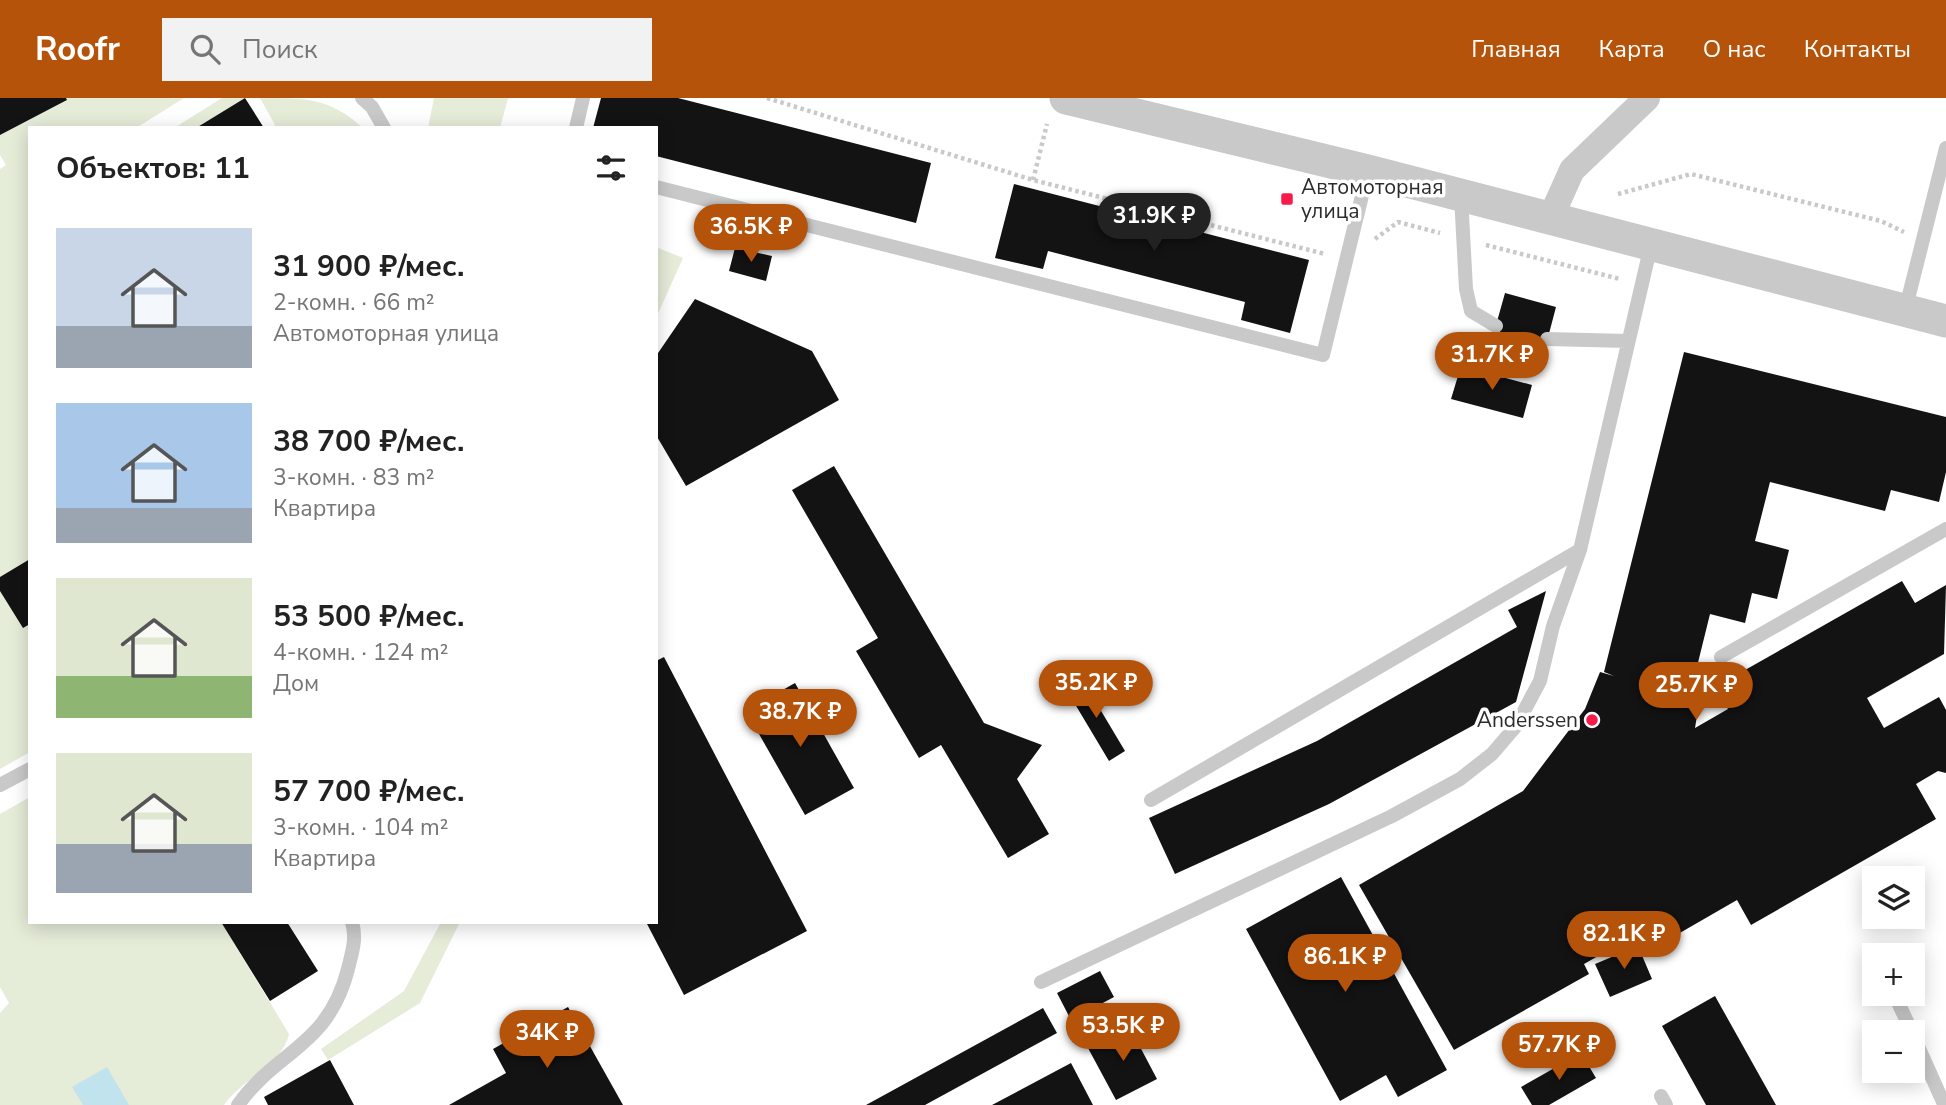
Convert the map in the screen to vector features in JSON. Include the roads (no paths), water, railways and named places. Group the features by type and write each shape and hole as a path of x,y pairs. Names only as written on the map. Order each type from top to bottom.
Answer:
{"street":[{"path":"1550,219 1572,170 1647,98"},
{"path":"1056,111 1368,171 1946,321"}],"lane":[{"path":"362,98 372,107 383,126"},
{"path":"576,126 583,98"},
{"path":"1905,310 1946,148"},
{"path":"658,188 1323,355 1368,171"},
{"path":"1461,196 1466,289 1471,311 1496,326"},
{"path":"1041,982 1392,816 1460,779 1492,754 1516,726 1540,681 1553,626 1580,550 1651,245"},
{"path":"1547,339 1628,341"},
{"path":"1721,657 1946,529"},
{"path":"1151,800 1580,550"},
{"path":"0,785 28,770"},
{"path":"238,1105 327,1021 343,990 356,936 353,924"},
{"path":"1925,1064 1942,1103"}],"water":[{"path":"107,1067 129,1105 83,1105 72,1087"}],"place":[{"name":"Автомоторная улица","path":"1287,199"},
{"name":"Anderssen","path":"1592,720"}]}
